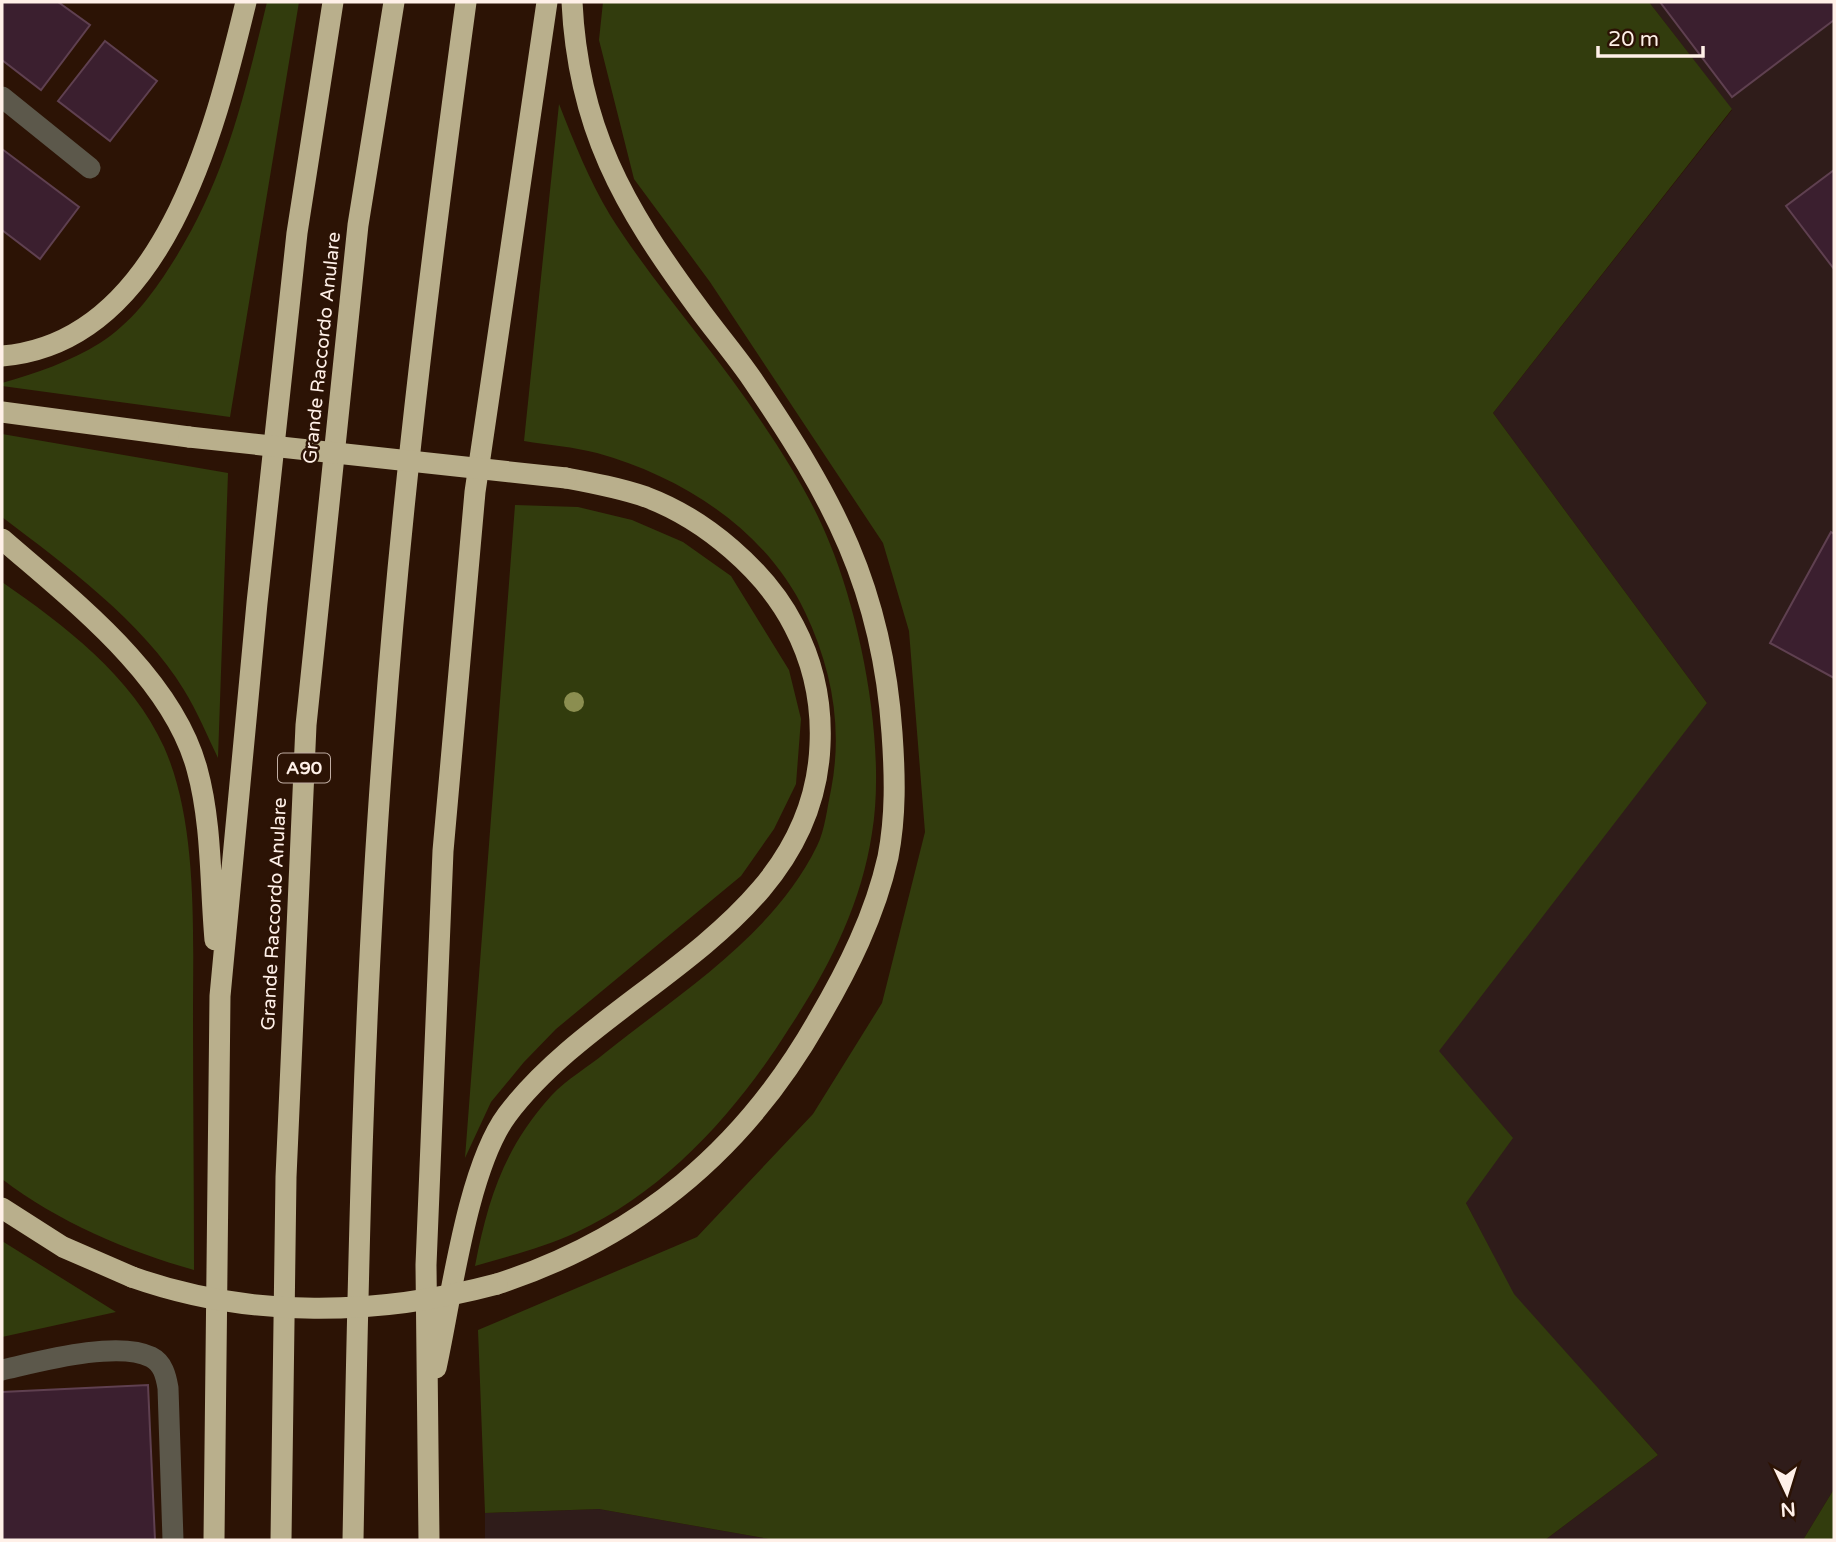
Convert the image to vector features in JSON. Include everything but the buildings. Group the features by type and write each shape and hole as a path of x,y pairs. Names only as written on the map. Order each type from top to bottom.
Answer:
{"highway":[{"path":"2,356 43,347 74,334 106,313 149,263 209,138 246,2"},
{"path":"214,1540 220,996 295,246 333,2"},
{"name":"Grande Raccordo Anulare","path":"281,1540 286,1177 306,725 358,225 394,2"},
{"path":"353,1540 360,1144 384,734 432,252 466,2"},
{"path":"429,1540 426,1265 428,1154 443,851 475,492 547,2"},
{"path":"2,1208 63,1247 132,1278 230,1302 301,1309 386,1305 497,1284 570,1257 626,1226 680,1186 724,1146 765,1101 810,1036 858,946 888,858 894,809 894,764 887,681 877,621 858,564 792,440 753,380 672,271 616,179 593,128 584,99 575,49 572,2"},
{"path":"2,412 189,437 566,478 629,492 667,507 712,535 769,589 788,615 813,672 821,730 817,778 804,825 790,852 769,881 683,961 569,1053 519,1101 499,1129 474,1195 428,1405"},
{"path":"2,539 115,642 162,697 185,737 197,766 203,798 220,996"}],"street":[{"path":"2,97 90,168"},
{"path":"2,1370 107,1352 142,1354 157,1361 163,1368 168,1388 173,1540"}],"shaded area":[{"path":"1649,2 1834,2 1834,1489 1803,1540 1545,1540 1658,1455 1513,1294 1466,1203 1430,1041 1707,703 1493,413 1732,110"},
{"path":"599,1509 775,1540 485,1540 485,1513"}],"green space":[{"path":"267,2 299,2 230,417 2,386 2,383 65,361 100,343 131,317 164,276 190,233 219,170 241,105"},
{"path":"603,2 1649,2 1732,109 1493,413 1707,703 1439,1051 1513,1138 1466,1203 1514,1294 1658,1455 1545,1540 775,1540 599,1509 485,1513 478,1330 697,1237 813,1114 882,1003 925,832 909,631 883,543 710,282 634,179 599,40"},
{"path":"559,104 576,147 610,215 745,397 800,482 824,529 842,575 861,648 873,725 876,800 867,860 860,886 829,961 768,1060 722,1119 669,1171 610,1215 552,1242 475,1266 492,1196 500,1175 535,1115 564,1084 694,984 751,935 776,908 798,878 820,840 826,819 836,744 833,699 828,677 805,612 768,556 745,532 690,492 629,463 597,453 524,441"},
{"path":"2,434 228,473 218,758 184,690 147,641 101,596 2,517"},
{"path":"515,505 578,507 632,520 683,542 731,576 789,670 801,719 796,784 774,829 741,876 556,1029 491,1102 465,1158"},
{"path":"2,582 72,634 115,675 150,721 164,747 175,777 188,843 193,914 194,1270 144,1254 70,1222 2,1179"},
{"path":"2,1241 116,1312 2,1337"},
{"path":"1834,1489 1834,1540 1803,1540"}]}
